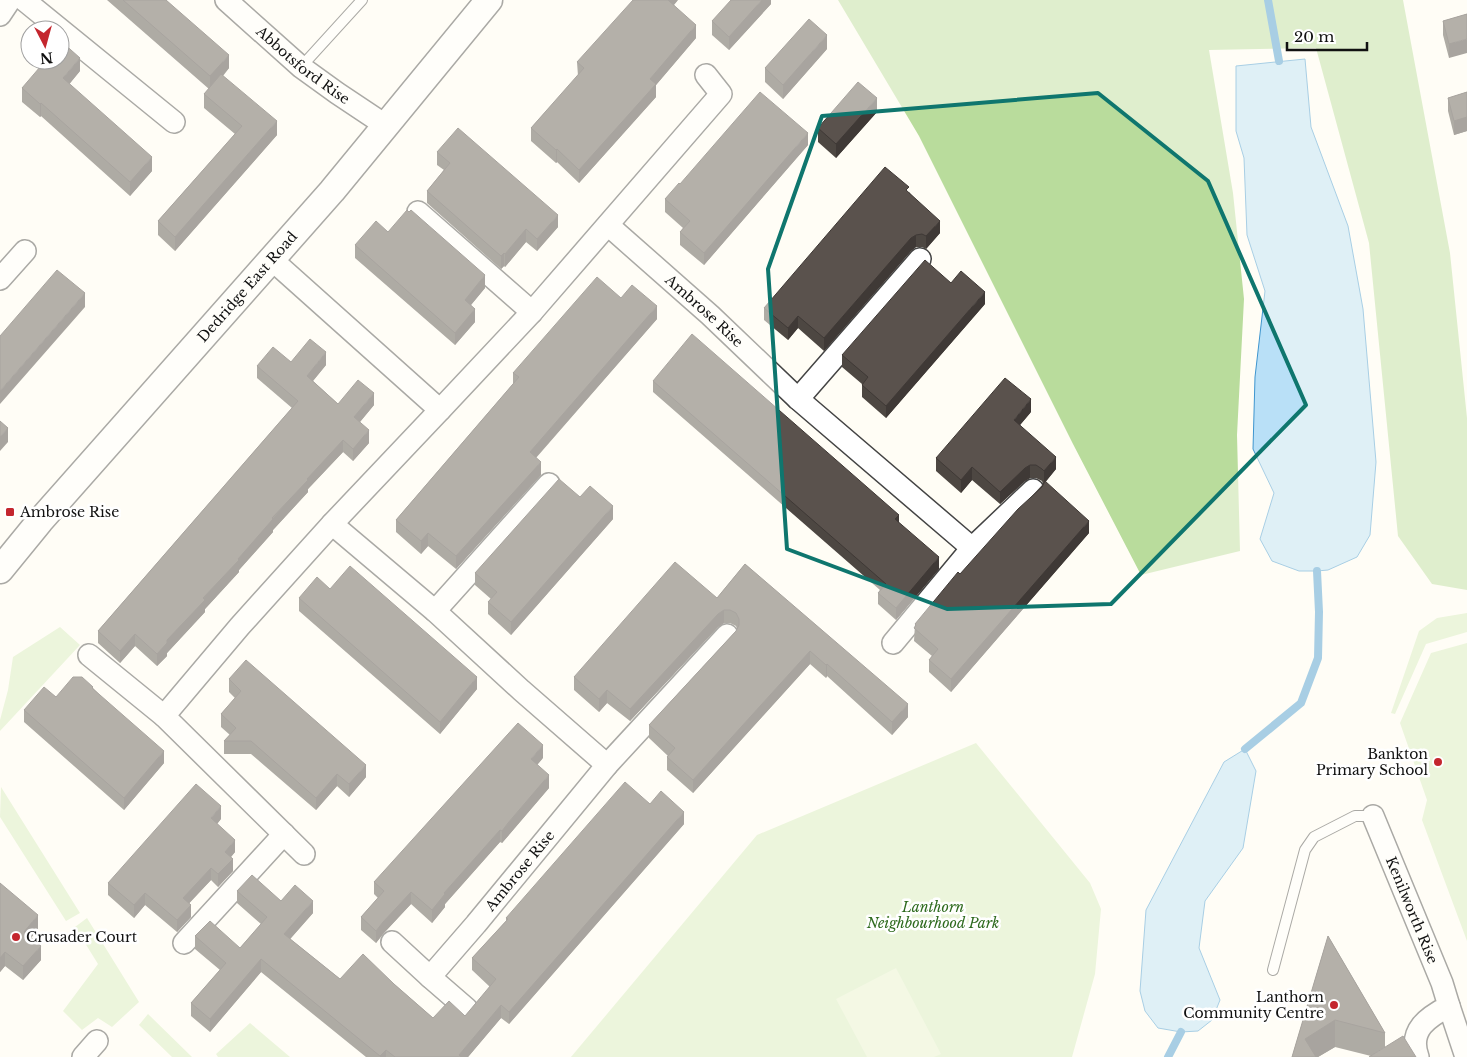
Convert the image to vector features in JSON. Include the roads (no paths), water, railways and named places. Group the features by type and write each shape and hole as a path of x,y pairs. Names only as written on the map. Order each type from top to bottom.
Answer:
{"street":[{"path":"0,15 10,0"},
{"path":"24,0 174,122"},
{"name":"Abbotsford Rise","path":"226,0 301,67 385,125"},
{"name":"Dedridge East Road","path":"0,570 40,521 270,258 332,190 490,0"},
{"path":"164,716 240,626 332,524 532,312 721,94 706,75"},
{"path":"418,212 532,312"},
{"name":"Ambrose Rise","path":"608,225 710,316 798,399 972,548"},
{"path":"0,279 25,250"},
{"path":"270,258 440,410"},
{"path":"798,399 920,259"},
{"path":"435,611 549,484"},
{"path":"893,643 972,548 1033,490"},
{"path":"332,524 435,611 607,765"},
{"name":"Ambrose Rise","path":"430,977 607,765 727,635"},
{"path":"89,655 164,716 304,854"},
{"name":"Kenilworth Rise","path":"1373,816 1442,983 1466,1057"},
{"path":"184,943 284,834"},
{"path":"392,942 467,1009"},
{"path":"1418,1057 1416,1052 1417,1034 1424,1022 1449,1006"},
{"path":"82,1057 97,1041"}],"lane":[{"path":"301,67 362,0"},
{"path":"1273,970 1305,850 1314,837 1354,816 1373,816"}],"water":[{"path":"1305,59 1311,127 1348,226 1363,309 1376,462 1370,535 1357,557 1328,570 1317,571 1299,571 1272,561 1260,539 1274,493 1253,449 1255,377 1265,291 1247,235 1244,158 1236,131 1236,66"},
{"path":"1245,749 1256,771 1243,848 1205,901 1199,948 1220,1000 1212,1020 1198,1031 1181,1032 1158,1028 1145,1011 1140,991 1146,910 1224,762"}],"waterway":[{"path":"1268,0 1279,61"},
{"path":"1245,749 1301,703 1318,658 1319,612 1317,571"},
{"path":"1168,1057 1181,1032"}],"place":[{"name":"Ambrose Rise","path":"10,512"},
{"name":"Bankton Primary School","path":"1438,762"},
{"name":"Crusader Court","path":"16,937"},
{"name":"Lanthorn Community Centre","path":"1334,1005"}],"park label":[{"name":"Lanthorn Neighbourhood Park","path":"933,916"}]}
